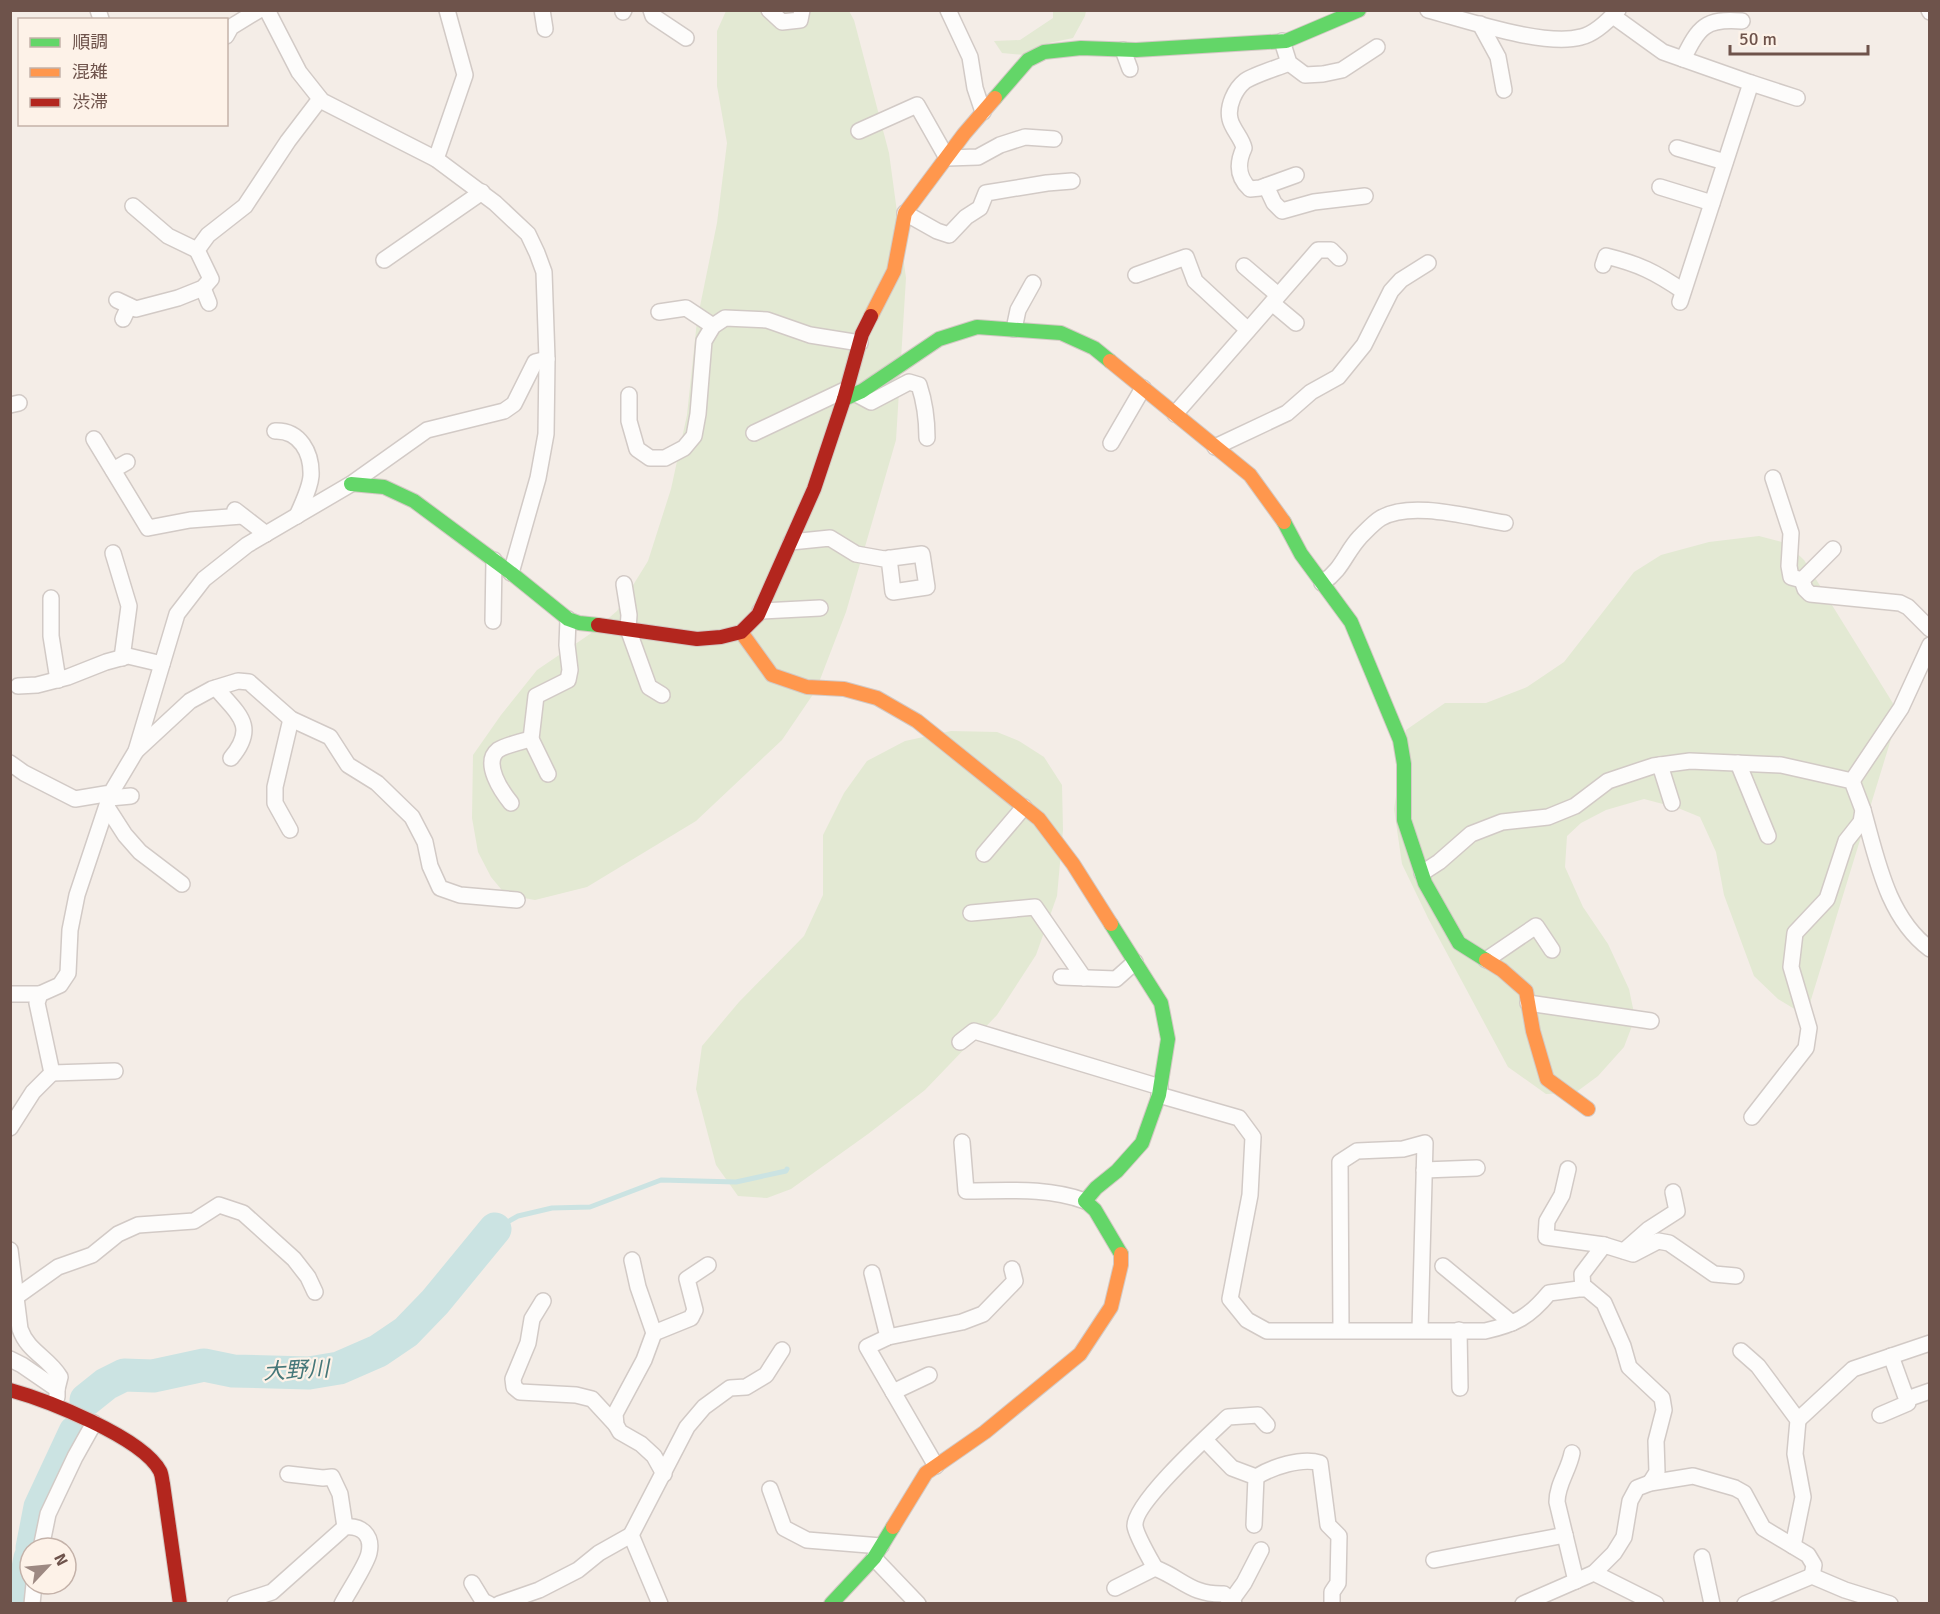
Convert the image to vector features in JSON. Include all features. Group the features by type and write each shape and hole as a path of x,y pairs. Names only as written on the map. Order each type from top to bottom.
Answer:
{"street":[{"path":"228,32 231,27 259,10"},
{"path":"267,10 299,72 320,99 436,159 482,192 528,234 537,253 544,272 547,359 546,434 538,478 511,573"},
{"path":"436,159 465,75 447,10"},
{"path":"651,10 653,16 686,38"},
{"path":"769,10 782,22 800,20 802,10"},
{"path":"948,10 970,57 975,88 984,112"},
{"path":"351,484 384,488 414,501 495,560 568,619 579,623 697,639 741,632 760,611 814,489 849,394 862,334 894,271 905,213 1028,60 1044,52 1081,48 1123,50 1282,41 1359,10"},
{"path":"1428,10 1529,37 1560,39 1581,38 1616,13 1663,52 1797,98"},
{"path":"1683,59 1694,38 1705,26 1720,20 1742,21"},
{"path":"1480,24 1498,57 1504,90"},
{"path":"1282,41 1289,63 1305,75 1342,70 1377,47"},
{"path":"1123,50 1130,69"},
{"path":"1289,63 1245,81 1236,92 1230,106 1230,121 1242,138 1245,148 1239,159 1238,169 1242,182 1250,189 1296,175"},
{"path":"1603,265 1606,255 1636,263 1656,273 1681,296 1751,83"},
{"path":"197,250 208,235 245,206 288,141 320,99"},
{"path":"859,131 917,105 947,158"},
{"path":"947,158 978,157 1000,144 1025,137 1054,139"},
{"path":"1677,148 1725,162"},
{"path":"905,213 937,231 949,234 980,208 986,193 1072,181"},
{"path":"1266,186 1274,203 1282,211 1314,202 1365,196"},
{"path":"1660,187 1712,203"},
{"path":"384,260 482,192"},
{"path":"123,308 136,309 178,298 203,288 211,279 197,250 168,236 133,206"},
{"path":"1175,414 1318,250 1331,250 1339,258"},
{"path":"1136,275 1186,257 1195,281 1248,330"},
{"path":"1215,447 1287,413 1311,392 1338,377 1364,345 1391,291 1401,280 1428,263"},
{"path":"1244,266 1296,323"},
{"path":"1014,329 1018,310 1034,283"},
{"path":"203,288 209,303"},
{"path":"659,312 686,308 713,326"},
{"path":"629,395 629,422 637,449 650,458 665,458 684,448 694,436 704,341 713,326 725,318 767,320 810,335 860,343"},
{"path":"754,433 849,394 939,339 977,327 1061,333 1094,348 1250,475 1290,531 1301,554 1351,622 1400,740 1404,764 1404,820 1425,884 1459,943 1502,970 1526,991 1533,1030 1547,1079 1588,1109"},
{"path":"10,994 40,994 60,984 68,973 70,930 77,895 109,799 136,751 177,614 204,579 248,545 351,484 427,430 504,411 514,404 535,362 547,359"},
{"path":"849,394 871,402 909,382 919,385 924,399 927,438"},
{"path":"1111,443 1143,388"},
{"path":"276,431 286,431 302,441 309,456 311,477 297,516"},
{"path":"94,439 148,528 238,513 266,534"},
{"path":"113,470 128,462"},
{"path":"1773,478 1791,533 1789,566 1791,577 1802,580"},
{"path":"1322,583 1335,574 1359,538 1381,518 1401,511 1427,511 1505,523"},
{"path":"791,542 830,538 856,554 889,558"},
{"path":"1802,580 1833,549"},
{"path":"112,553 129,606 122,658"},
{"path":"493,621 495,560"},
{"path":"1802,580 1804,589 1810,594 1900,603 1908,607 1929,628"},
{"path":"624,584 629,615 628,629 649,687 662,695"},
{"path":"51,598 51,636 58,680"},
{"path":"760,611 820,608"},
{"path":"548,774 531,739 536,696 568,680 570,670 567,645 568,619"},
{"path":"741,632 772,675 807,687 844,689 877,698 917,721 1039,819 1073,864 1161,1004 1168,1039 1159,1091 1142,1143 1085,1201"},
{"path":"1852,781 1901,708 1929,645"},
{"path":"18,686 37,685 58,680 128,656 162,664"},
{"path":"136,751 190,701 216,688 238,681 249,682 291,719 330,737 348,765 377,783 412,817 425,842 430,866 440,888 460,895 517,900"},
{"path":"216,688 242,719 245,731 242,745 231,758"},
{"path":"290,830 276,803 274,787 291,719"},
{"path":"511,803 500,790 494,775 492,760 498,751 531,739"},
{"path":"1422,873 1439,862 1471,834 1502,822 1548,817 1575,806 1608,781 1660,765 1690,761 1781,765 1852,781"},
{"path":"1738,763 1768,836"},
{"path":"11,765 75,799 109,799 131,796"},
{"path":"1660,765 1672,803"},
{"path":"1852,781 1891,901 1915,938 1929,949"},
{"path":"109,799 124,835 140,852 182,884"},
{"path":"984,854 1024,807"},
{"path":"1752,1117 1806,1048 1809,1028 1791,967 1795,933 1827,899 1846,841 1861,822 1863,810"},
{"path":"971,913 1035,907 1084,978"},
{"path":"1486,960 1536,926 1552,950"},
{"path":"1061,977 1116,979 1135,962"},
{"path":"40,994 37,1003 52,1073"},
{"path":"1528,1003 1651,1021"},
{"path":"960,1042 974,1031 1239,1118 1253,1137 1250,1194 1230,1299 1247,1320 1267,1330 1485,1331 1512,1323 1534,1310 1549,1293 1586,1288 1604,1303 1629,1366 1662,1398 1664,1410 1656,1441 1658,1472 1650,1483"},
{"path":"10,1128 33,1092 52,1073 115,1071"},
{"path":"831,1604 878,1552 926,1473 985,1432 1080,1354 1111,1307 1121,1265 1121,1252 1095,1210 1085,1201 1065,1194 1038,1190 966,1191 962,1142"},
{"path":"1341,1330 1340,1161 1358,1151 1403,1149 1425,1143 1420,1330"},
{"path":"1424,1170 1477,1168"},
{"path":"1568,1169 1562,1195 1547,1221 1546,1238 1604,1245 1633,1254 1658,1241 1669,1243 1714,1274 1736,1276"},
{"path":"1624,1251 1649,1229 1677,1211 1673,1192"},
{"path":"16,1297 58,1267 92,1255 117,1234 138,1225 194,1221 219,1205 243,1213 294,1258 308,1277 315,1292"},
{"path":"1583,1289 1582,1274 1604,1245"},
{"path":"10,1250 20,1329 24,1341 55,1368 60,1377 55,1406"},
{"path":"616,1425 615,1414 644,1360 654,1334 638,1287 632,1260"},
{"path":"654,1334 691,1318 694,1310 687,1279 708,1265"},
{"path":"1443,1266 1512,1323"},
{"path":"936,1466 867,1347 888,1337 962,1322 983,1314 1015,1281 1012,1269"},
{"path":"872,1273 888,1337"},
{"path":"543,1301 532,1319 528,1343 513,1379 514,1387 520,1392 576,1395 592,1399 620,1432 641,1444 654,1456 664,1474"},
{"path":"1459,1330 1460,1388"},
{"path":"1798,1420 1853,1369 1929,1343"},
{"path":"499,1604 539,1590 578,1570 599,1553 631,1535 687,1427 704,1407 730,1388 746,1387 766,1374 782,1350"},
{"path":"1741,1351 1758,1366 1798,1420 1795,1454 1803,1497 1793,1546"},
{"path":"1880,1415 1908,1403 1891,1356"},
{"path":"10,1359 57,1389"},
{"path":"893,1392 929,1375"},
{"path":"10,1390 30,1395 94,1423 145,1454 159,1469 180,1604"},
{"path":"1907,1399 1929,1391"},
{"path":"1155,1569 1135,1526 1138,1512 1169,1475 1228,1417 1258,1415 1267,1425"},
{"path":"43,1536 48,1514 94,1423"},
{"path":"1205,1440 1232,1468 1256,1477"},
{"path":"1572,1453 1570,1464 1557,1491 1557,1502 1576,1581"},
{"path":"1256,1477 1271,1468 1313,1460 1320,1462 1328,1525 1338,1536 1338,1583 1332,1592 1332,1604"},
{"path":"288,1474 332,1477 340,1494 345,1527"},
{"path":"1523,1604 1594,1573 1614,1553 1624,1538 1630,1501 1637,1488 1650,1483 1693,1476 1735,1488 1744,1493 1763,1528 1809,1555 1814,1565 1812,1576"},
{"path":"1254,1525 1256,1477"},
{"path":"770,1489 784,1528 807,1540 878,1552 918,1604"},
{"path":"235,1604 272,1592 345,1527 354,1526 364,1531 369,1541 369,1553 342,1604"},
{"path":"631,1535 660,1604"},
{"path":"1434,1560 1565,1535"},
{"path":"1114,1588 1155,1569 1170,1574 1196,1592 1210,1595 1224,1594 1232,1602 1261,1550"},
{"path":"1702,1557 1712,1604"},
{"path":"1594,1573 1656,1604"},
{"path":"1745,1604 1812,1576 1868,1600 1890,1604"},
{"path":"472,1583 483,1601 489,1604"}],"green space":[{"path":"726,11 849,11 854,20 889,153 906,278 896,440 846,612 816,690 782,740 696,821 587,887 535,900 506,895 491,877 478,852 472,818 473,755 537,670 590,634 617,611 648,561 671,489 687,415 697,321 717,223 727,143 717,86 717,31"},
{"path":"1053,11 1086,11 1073,38 1049,43 1025,55 1002,53 994,41 1020,40 1053,18"},
{"path":"1759,536 1786,543 1804,560 1899,713 1806,1016 1778,999 1754,976 1724,895 1716,852 1700,817 1678,808 1644,799 1606,810 1581,823 1567,836 1565,867 1583,907 1608,944 1629,989 1635,1018 1624,1047 1598,1076 1575,1093 1546,1094 1508,1067 1428,918 1402,864 1394,809 1406,730 1445,703 1486,703 1527,687 1564,662 1634,572 1661,555 1709,542"},
{"path":"951,731 997,732 1019,741 1044,757 1062,785 1063,830 1057,896 1036,955 997,1015 925,1090 791,1189 767,1198 738,1196 716,1165 696,1089 702,1046 739,1002 804,936 823,895 823,835 844,793 867,761 905,741"}],"waterway":[{"path":"495,1229 518,1216 552,1208 590,1207 661,1180 736,1182 787,1169"},
{"name":"大野川","path":"86,1400 106,1384 124,1375 153,1376 204,1365 233,1371 309,1373 339,1368 378,1351 406,1332 435,1302 495,1229"},
{"name":"大野川","path":"34,1536 40,1507 75,1432"},
{"name":"大野川","path":"21,1604 23,1596"}],"traffic: fast":[{"path":"995,98 1028,60 1044,52 1081,48 1136,50 1286,41 1359,10"},
{"path":"844,399 862,391 939,339 977,327 1061,333 1094,348 1110,361"},
{"path":"351,484 384,487 414,501 511,573 568,619 598,625"},
{"path":"1284,522 1301,554 1351,622 1400,740 1404,764 1404,820 1425,883 1459,943 1486,960"},
{"path":"1111,924 1161,1003 1168,1039 1159,1095 1142,1143 1085,1201 1095,1210 1121,1254"},
{"path":"831,1604 874,1558 893,1527"}],"traffic: slow":[{"path":"871,316 894,271 905,213 964,134 995,98"},
{"path":"1110,361 1250,475 1284,522"},
{"path":"741,632 772,675 807,687 844,689 877,698 917,721 1039,819 1073,864 1111,924"},
{"path":"1486,960 1502,970 1526,991 1533,1031 1547,1079 1588,1109"},
{"path":"893,1527 926,1473 985,1432 1080,1354 1111,1307 1121,1265 1121,1254"}],"traffic: jam":[{"path":"598,625 697,639 741,632 758,615 814,489 844,399 862,334 871,316"},
{"path":"10,1390 46,1402 92,1422 134,1445 150,1458 162,1476 180,1604"}]}
